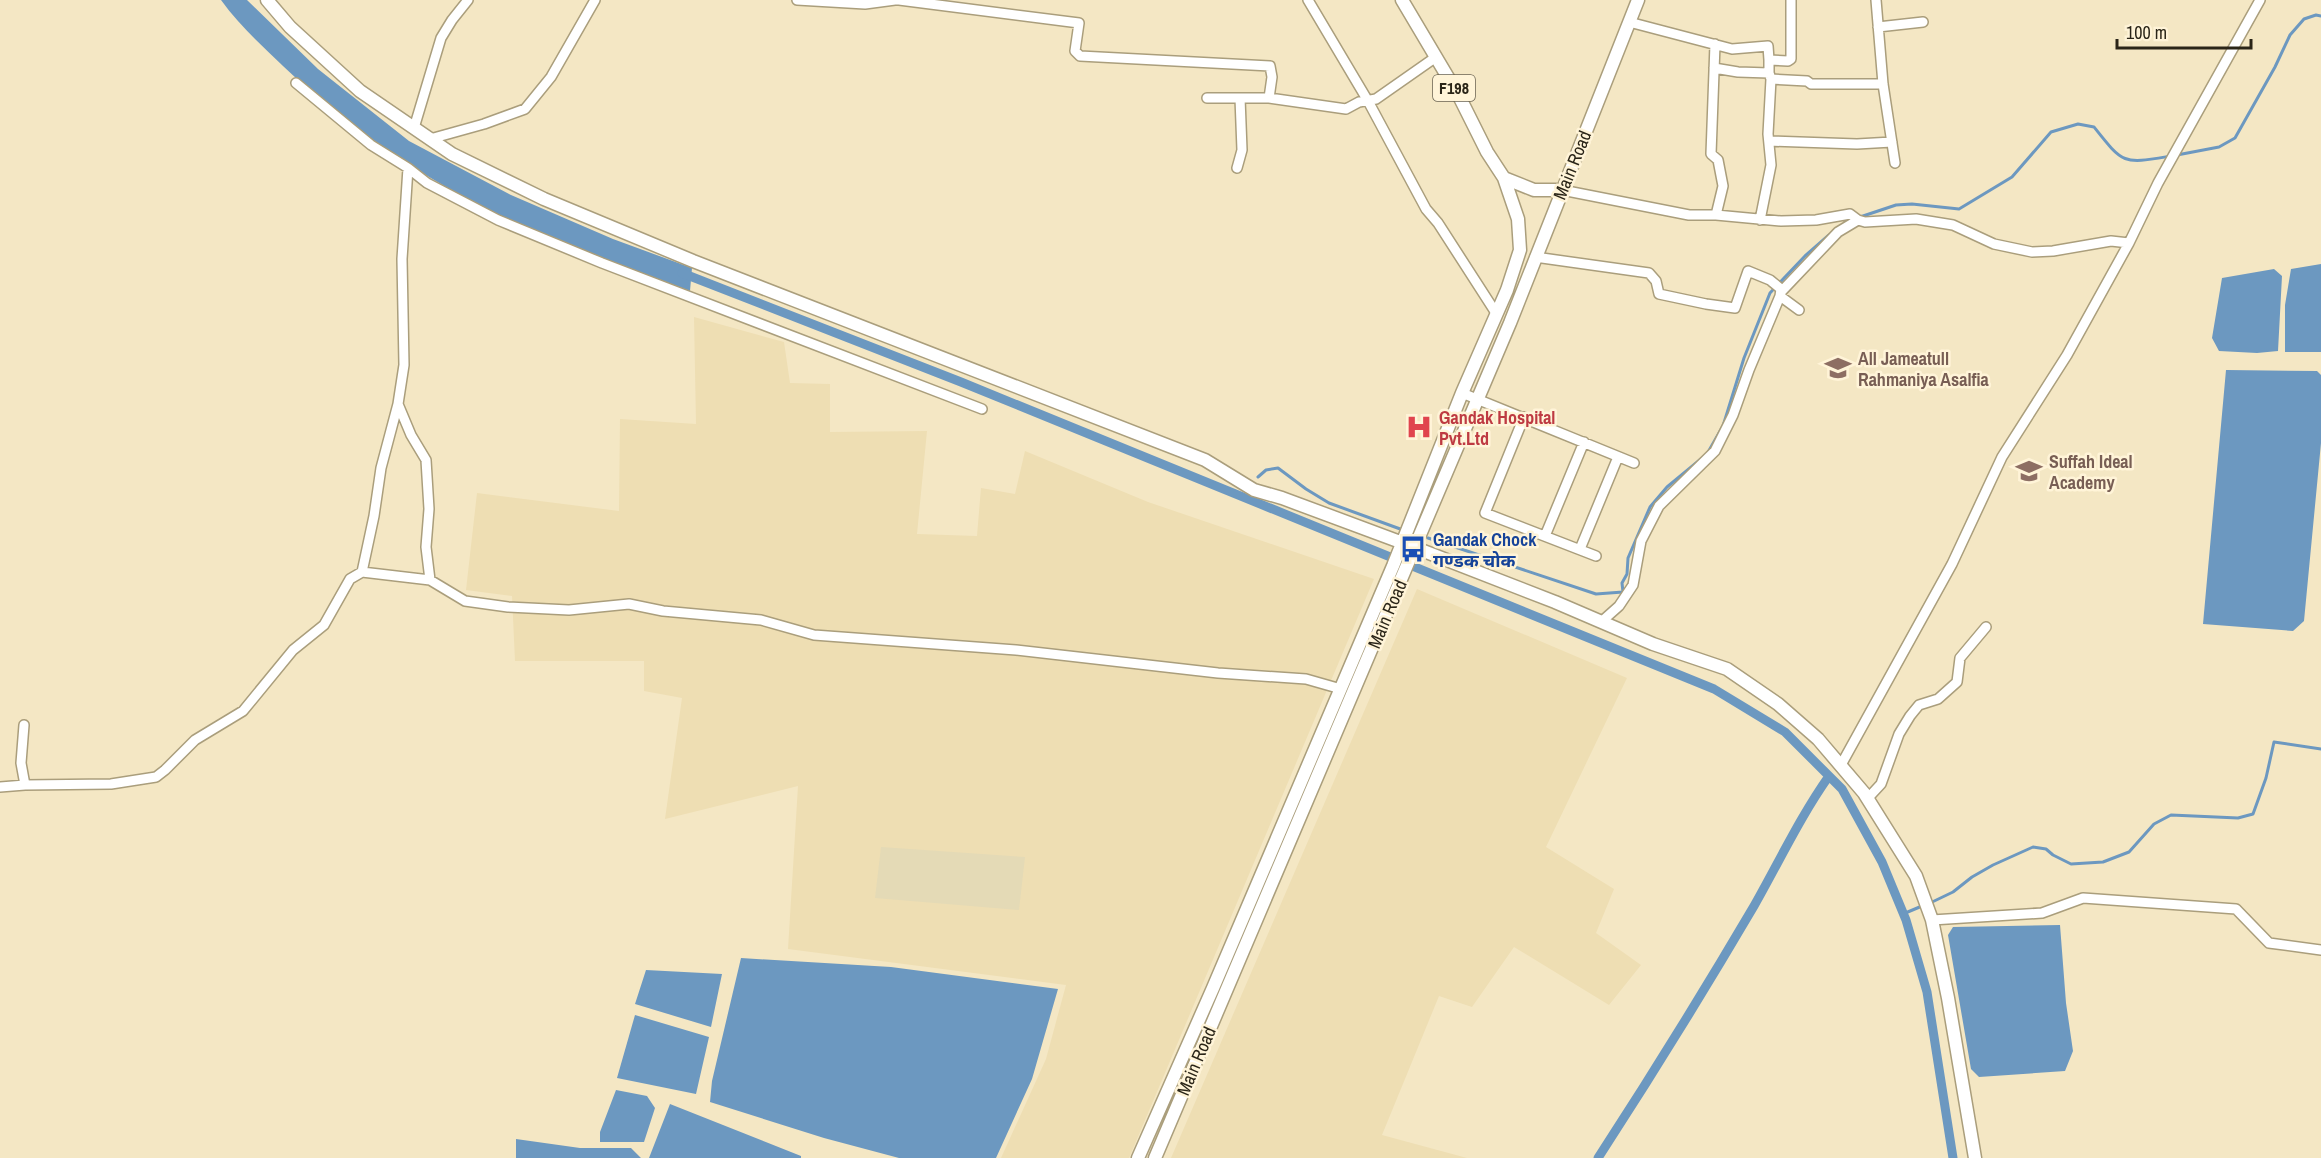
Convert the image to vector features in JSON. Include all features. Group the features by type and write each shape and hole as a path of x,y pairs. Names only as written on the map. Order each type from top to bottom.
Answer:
{"main road":[{"path":"267,0 290,27 360,91 452,154 544,199 693,261 1204,460 1254,490 1282,498 1653,644 1726,669 1778,704 1818,739 1868,798 1916,876 1932,920 1948,998 1975,1158"},
{"name":"F198","path":"1402,0 1459,96 1487,152 1504,178"},
{"name":"Main Road","path":"1407,547 1478,399 1638,0"},
{"path":"1504,178 1534,190 1562,190"},
{"name":"Main Road","path":"1155,1158 1399,569 1462,393 1507,290 1520,250 1521,235 1504,178"},
{"name":"Main Road","path":"1138,1158 1341,688 1399,569"}],"street":[{"path":"414,128 441,38 468,0"},
{"path":"430,139 484,124 525,109 551,77 596,0"},
{"path":"797,0 855,4 897,0 1079,23 1075,51 1080,56 1270,66 1272,77 1269,98"},
{"path":"1308,0 1368,101 1426,209 1496,313"},
{"path":"1769,60 1788,62 1791,59 1791,0"},
{"path":"1876,0 1883,84 1894,163"},
{"path":"1840,765 1952,564 2002,457 2067,355 2129,243 2158,183 2260,0"},
{"path":"1629,21 1736,50 1740,47 1768,46 1771,165 1760,220"},
{"path":"1878,27 1923,22"},
{"path":"1715,44 1711,154 1718,160 1723,186 1716,214"},
{"path":"1207,98 1269,98 1346,110 1359,102 1376,99 1436,57"},
{"path":"1714,68 1807,81 1811,84 1883,84"},
{"path":"296,83 371,145 427,183 498,220 613,267 982,409"},
{"path":"1236,168 1242,150 1240,98"},
{"path":"1769,141 1857,144 1892,142"},
{"path":"362,572 381,468 398,405 404,364 402,259 408,168"},
{"path":"1562,190 1689,215 1716,214 1760,220 1854,217 1864,222 1916,219 1953,225 1994,244 2032,252 2053,251 2111,241 2129,243"},
{"path":"1601,622 1619,606 1633,585 1641,541 1659,506 1715,451 1733,416 1780,292 1854,217"},
{"path":"1535,257 1649,273 1656,281 1659,294 1735,308 1748,271 1770,280 1800,310"},
{"path":"1462,393 1634,463"},
{"path":"398,405 411,435 426,460 429,509 426,548 430,580"},
{"path":"1524,417 1485,513 1596,556"},
{"path":"1545,536 1584,442"},
{"path":"1580,549 1618,457"},
{"path":"0,787 111,784 156,777 195,740 243,711 293,650 324,625 350,579 362,572 430,580 465,601 508,607 569,610 629,604 663,611 760,620 814,635 1016,651 1306,679 1341,688"},
{"path":"1868,798 1881,784 1899,734 1910,716 1919,705 1938,699 1957,682 1960,658 1986,627"},
{"path":"24,725 21,763 25,785"},
{"path":"1932,920 2042,913 2083,898 2110,898 2236,909 2269,943 2321,950"}],"shaded area":[{"path":"694,317 784,342 790,383 830,384 830,432 927,431 917,534 977,536 981,488 1015,494 1025,451 1148,502 1374,579 1129,1158 1001,1158 1046,1059 1066,985 788,949 798,786 665,819 682,698 644,691 644,661 515,661 512,596 466,590 477,493 619,511 620,419 696,424"},
{"path":"1417,589 1627,678 1546,847 1614,889 1596,933 1641,965 1609,1005 1514,947 1472,1007 1439,996 1382,1135 1467,1158 1171,1158"}],"sand":[{"path":"881,847 1025,857 1019,910 875,898"}],"water":[{"path":"221,0 247,0 318,69 409,141 511,195 613,239 692,268 690,291 512,221 455,192 410,165 365,135 323,102 250,34"},
{"path":"2321,264 2321,352 2285,352 2285,305 2291,269"},
{"path":"2274,269 2282,276 2278,351 2257,353 2219,351 2212,338 2222,278"},
{"path":"2226,370 2317,371 2321,375 2321,443 2304,621 2293,631 2203,624"},
{"path":"2060,925 2066,1003 2073,1051 2065,1071 1979,1077 1971,1069 1948,935 1953,927"},
{"path":"741,958 891,967 1058,989 1032,1079 996,1158 899,1158 824,1138 710,1102 712,1081"},
{"path":"646,970 722,974 711,1027 635,1004"},
{"path":"635,1015 709,1037 696,1094 617,1078"},
{"path":"616,1090 647,1096 655,1108 644,1142 600,1142 600,1132"},
{"path":"670,1104 801,1156 801,1158 649,1158"},
{"path":"516,1139 580,1148 631,1148 641,1158 516,1158"}],"waterway":[{"path":"2177,155 2219,147 2235,138 2275,67 2290,35 2304,19 2316,15 2321,16"},
{"path":"1857,218 1896,205 1912,204 1959,209 2012,177 2051,132 2078,124 2094,127 2112,149 2126,159 2143,160 2171,156"},
{"path":"1428,538 1596,594 1623,592 1622,583 1627,574 1628,558 1650,507 1667,487 1707,454 1723,426 1744,358 1770,293 1805,256 1829,235"},
{"path":"682,273 961,382 1714,689 1785,732 1842,789 1882,862 1906,920 1927,992 1953,1158"},
{"path":"1258,477 1266,470 1278,468 1329,503 1403,530"},
{"path":"1928,904 1953,892 1972,877 1993,865 2033,847 2046,849 2071,864 2103,862 2129,852 2154,824 2171,815 2238,818 2253,814 2266,778 2274,742 2321,749"},
{"path":"1598,1158 1716,970 1829,776"},
{"path":"1903,914 1922,906"}],"place":[{"name":"All Jameatull Rahmaniya Asalfia","path":"1838,368"},
{"name":"Gandak Hospital Pvt.Ltd","path":"1419,427"},
{"name":"Suffah Ideal Academy","path":"2029,471"},
{"name":"Gandak Chock गण्डक चोक","path":"1413,549"}]}
